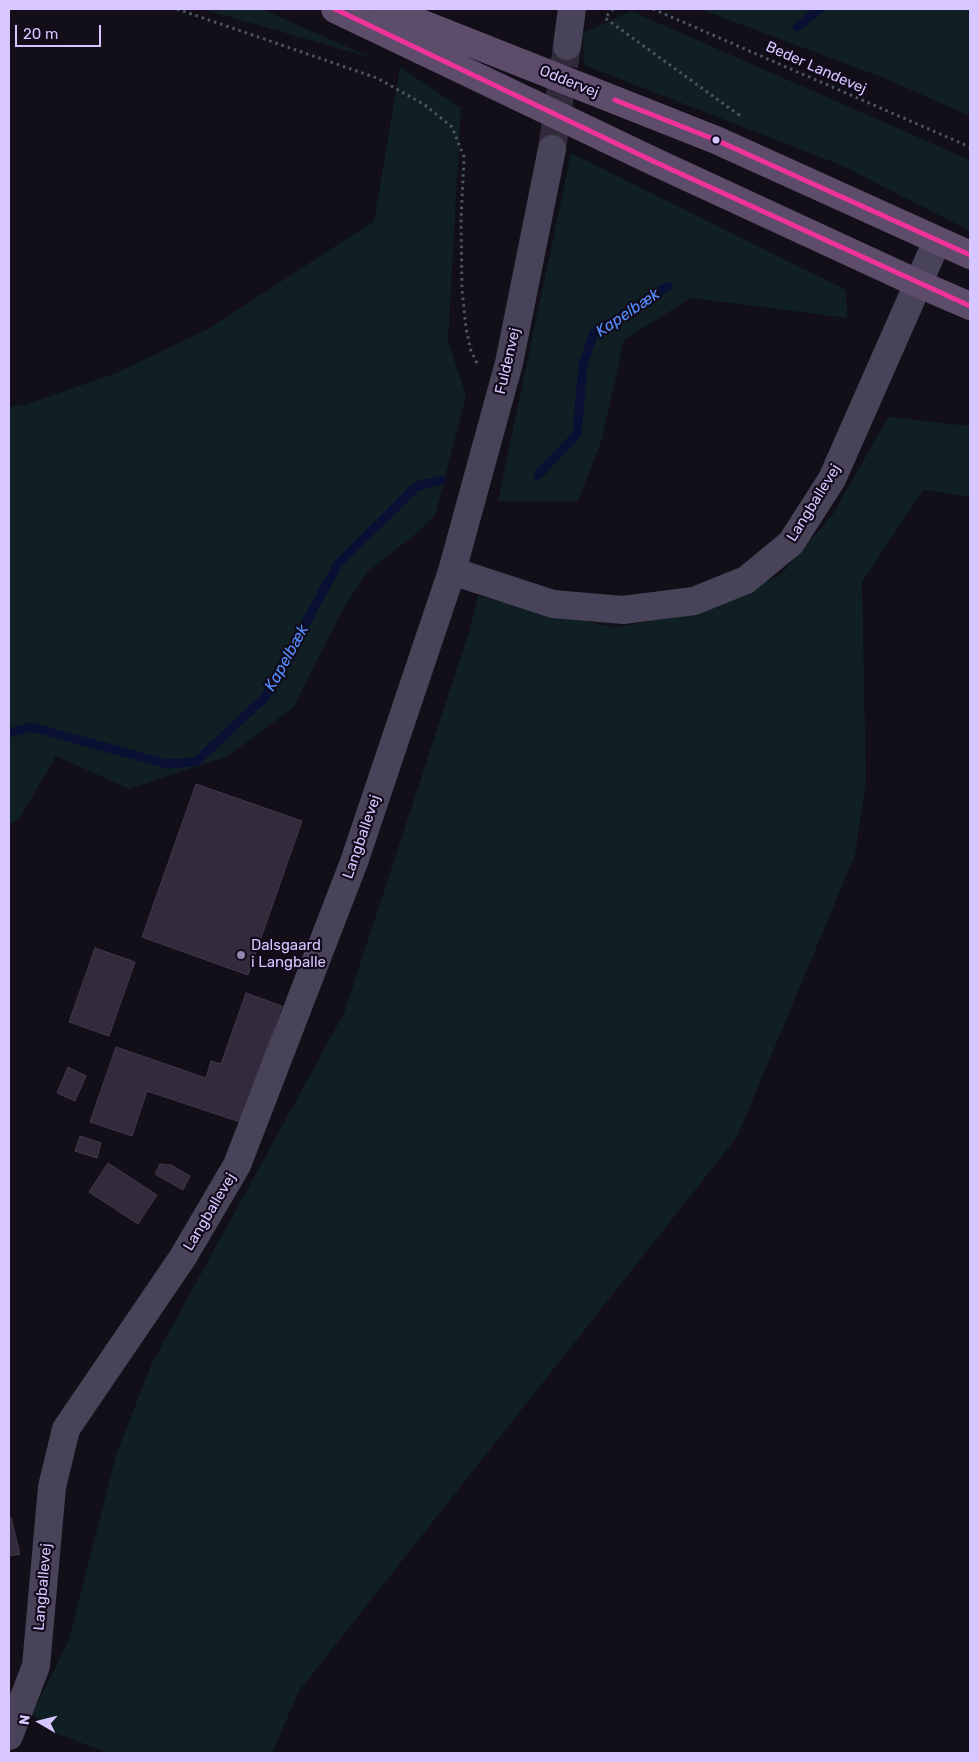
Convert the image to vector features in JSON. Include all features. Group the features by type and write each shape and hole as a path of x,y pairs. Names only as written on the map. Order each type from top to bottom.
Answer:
{"main road":[{"path":"335,9 655,162 970,306"},
{"name":"Oddervej","path":"385,9 726,145 970,255"}],"street":[{"path":"567,46 572,9"},
{"name":"Fuldenvej","path":"452,571 509,363 552,149"},
{"name":"Langballevej","path":"9,1736 36,1666 52,1487 66,1429 183,1257 237,1165 354,862 452,571 553,604 623,610 694,601 746,580 791,543 832,479 937,241"}],"path":[{"path":"177,9 377,78 425,105 452,127 464,157 461,220 462,290 466,328 472,351 486,381 499,399"},
{"path":"613,9 605,18 739,115 726,145"},
{"name":"Beder Landevej","path":"653,9 970,147"}],"shaded area":[{"path":"202,9 262,9 372,58"},
{"path":"700,9 970,9 970,116 884,78"},
{"path":"631,11 970,160 970,231 843,166 584,65 583,33"},
{"path":"400,67 461,108 448,341 466,396 435,515 417,533 367,572 342,611 293,708 228,756 129,789 56,756 19,819 9,825 9,407 27,404 114,374 208,329 374,221"},
{"path":"571,153 846,290 847,318 691,298 624,340 602,439 578,501 498,501"},
{"path":"888,417 970,426 970,497 923,490 862,582 866,781 855,855 737,1137 299,1691 272,1753 108,1753 58,1734 32,1714 68,1642 117,1452 152,1363 344,1013 470,629 478,596 615,628 708,610 781,574 833,514"}],"building":[{"path":"196,784 302,821 248,975 142,937"},
{"path":"95,948 135,962 109,1036 69,1022"},
{"path":"246,993 282,1006 240,1122 147,1091 132,1136 90,1122 116,1047 206,1078 211,1061 221,1064"},
{"path":"68,1067 86,1076 75,1101 57,1093"},
{"path":"80,1136 101,1143 97,1158 75,1151"},
{"path":"108,1163 157,1195 138,1224 89,1192"},
{"path":"160,1164 171,1165 190,1176 183,1190 155,1174"},
{"path":"9,1517 11,1517 20,1554 9,1556"}],"waterway":[{"name":"Kapelbæk","path":"797,27 820,9"},
{"name":"Kapelbæk","path":"538,475 577,434 583,365 594,333 668,286"},
{"name":"Kapelbæk","path":"9,733 31,727 167,764 196,762 265,697 338,564 417,486 442,480"}],"tunnel":[{"path":"552,149 567,46"}],"transit line":[{"path":"335,9 655,162 970,306"},
{"path":"615,100 716,140 970,255"}],"place":[{"name":"Dalsgaard i Langballe","path":"241,955"}]}
